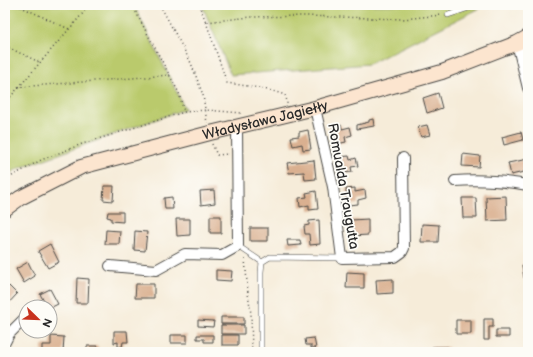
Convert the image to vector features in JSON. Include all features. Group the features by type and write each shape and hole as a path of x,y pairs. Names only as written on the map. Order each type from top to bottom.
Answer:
{"main road":[{"name":"Władysława Jagiełły","path":"5,209 20,198 81,167 237,126 315,108 442,72 522,40"}],"street":[{"path":"522,40 528,88"},
{"name":"Romualda Traugutta","path":"315,108 333,187 342,258 395,257 402,252 404,248 403,158"},
{"path":"110,266 156,270 185,254 222,255 238,246 237,126"},
{"path":"455,181 499,181 528,185"},
{"path":"5,342 9,334 18,325"}],"lane":[{"path":"448,15 478,5"},
{"path":"238,246 262,262"},
{"path":"261,352 262,262 270,257 342,258"}],"path":[{"path":"17,5 69,29"},
{"path":"5,103 90,5"},
{"path":"132,5 179,93 184,112"},
{"path":"160,5 190,63 203,95 210,133"},
{"path":"199,5 227,83 254,87 285,95 287,101 286,106"},
{"path":"206,22 251,16 403,19 448,15"},
{"path":"5,46 40,63"},
{"path":"19,87 170,75"},
{"path":"5,93 11,96"},
{"path":"5,180 40,160 82,144 184,112 206,110 245,113"}],"green space":[{"path":"5,5 134,5 185,109 17,169 5,177"},
{"path":"202,5 486,5 369,64 231,75"}],"building":[{"path":"438,93 442,108 427,113 423,98"},
{"path":"373,119 374,126 357,129 357,125 369,122 369,120"},
{"path":"341,125 342,129 350,127 352,135 345,137 346,142 337,144 333,127"},
{"path":"427,125 430,135 421,137 418,127"},
{"path":"308,130 311,149 303,150 302,144 293,146 291,137 299,136 299,132"},
{"path":"521,132 523,140 504,145 502,137"},
{"path":"463,154 480,156 479,167 462,166"},
{"path":"349,156 350,160 356,158 358,166 351,167 352,172 342,173 339,157"},
{"path":"528,159 528,171 511,175 508,163"},
{"path":"314,160 316,179 305,180 304,172 289,173 287,163"},
{"path":"104,186 114,186 113,201 103,200"},
{"path":"355,188 355,192 365,190 366,198 358,200 358,204 348,205 346,189"},
{"path":"214,190 215,203 201,205 200,191"},
{"path":"316,191 318,209 309,210 309,205 300,207 299,198 307,197 306,193"},
{"path":"506,196 507,220 487,221 486,197"},
{"path":"172,197 173,209 165,209 164,198"},
{"path":"462,198 476,198 477,218 463,218"},
{"path":"108,212 123,212 123,222 111,221 111,218 107,217"},
{"path":"210,216 221,216 221,233 210,233"},
{"path":"176,219 190,219 190,235 177,236"},
{"path":"368,219 368,235 351,236 351,220"},
{"path":"319,220 320,244 310,245 309,234 305,234 304,226 309,225 309,221"},
{"path":"422,224 439,225 438,242 421,242"},
{"path":"250,228 268,228 268,241 250,241"},
{"path":"106,230 120,231 119,244 105,244"},
{"path":"135,231 147,232 145,251 134,250"},
{"path":"287,240 300,240 301,245 288,246"},
{"path":"50,244 59,262 48,268 38,251"},
{"path":"28,262 35,276 24,283 16,269"},
{"path":"528,264 528,277 524,278 522,265"},
{"path":"216,270 232,271 231,281 216,280"},
{"path":"347,272 364,273 364,288 346,288"},
{"path":"77,278 89,279 88,303 76,303"},
{"path":"393,279 393,293 377,294 376,280"},
{"path":"136,284 154,284 154,298 135,298"},
{"path":"9,286 17,294 5,307 5,290"},
{"path":"50,289 55,299 43,299 40,294"},
{"path":"221,317 244,317 244,324 221,324"},
{"path":"484,319 493,319 493,327 489,327 489,340 484,340"},
{"path":"198,320 214,321 213,327 198,326"},
{"path":"456,320 471,320 471,334 456,334"},
{"path":"221,325 244,325 244,334 221,334"},
{"path":"496,330 509,330 509,337 496,337"},
{"path":"114,331 127,331 128,342 123,342 122,347 118,347 118,342 114,343"},
{"path":"171,335 187,335 187,343 171,343"},
{"path":"197,335 213,335 213,342 204,342 204,339 197,339"},
{"path":"222,335 238,335 238,345 222,345"},
{"path":"58,337 64,337 63,352 42,352 42,345 51,345 51,339 58,339"},
{"path":"314,338 316,348 311,348 311,345 306,345 305,339"},
{"path":"87,346 98,346 98,352 87,352"},
{"path":"432,347 448,347 448,352 432,352"}]}
